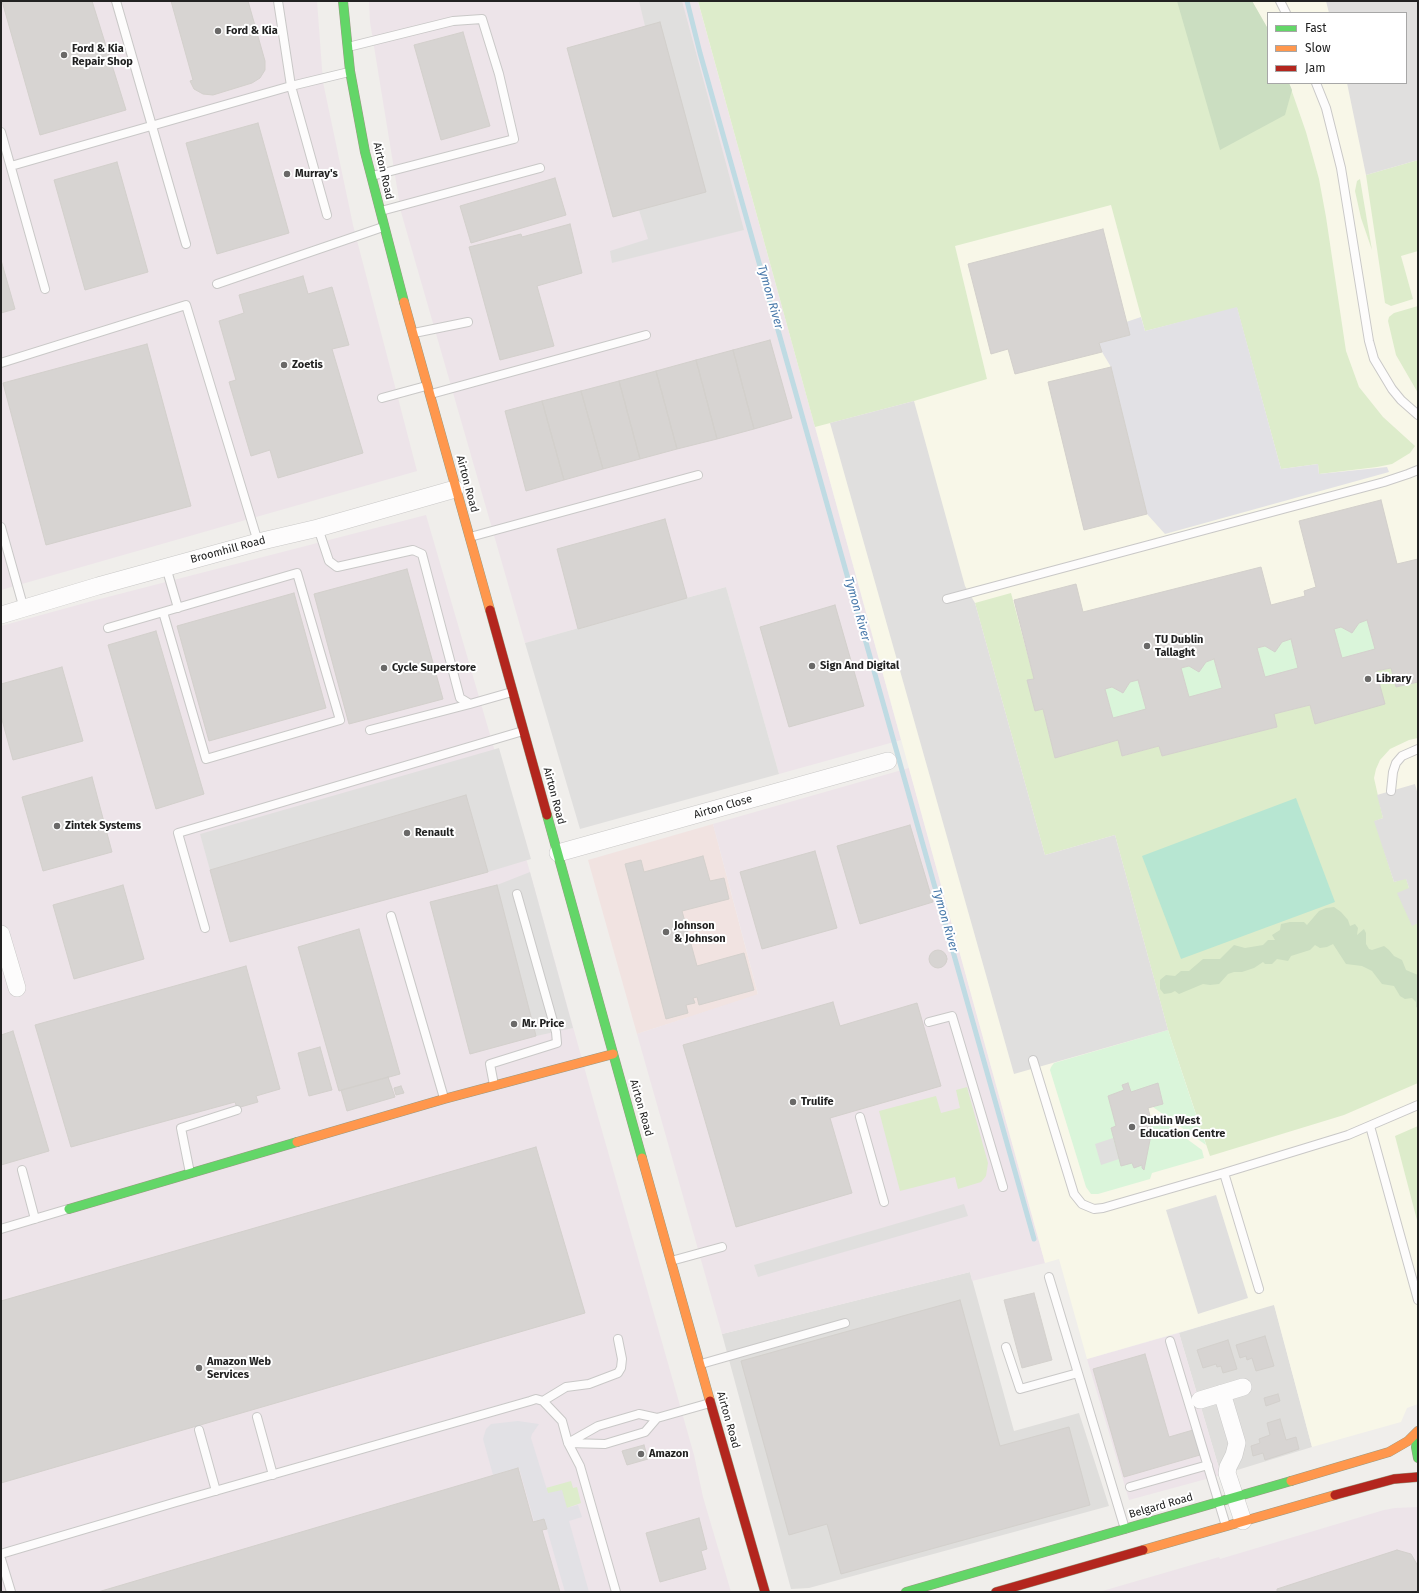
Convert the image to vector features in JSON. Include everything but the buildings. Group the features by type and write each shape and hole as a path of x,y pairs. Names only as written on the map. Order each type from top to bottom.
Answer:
{"street":[{"name":"Airton Road","path":"343,1 350,71 365,152 380,211 455,489 765,1592"},
{"name":"Broomhill Road","path":"1,615 258,542 318,528 455,489"},
{"name":"Airton Close","path":"558,853 888,761"},
{"path":"1,934 17,988"},
{"path":"69,1209 444,1099 614,1054"},
{"path":"1200,1400 1243,1387"},
{"path":"1222,1394 1237,1443 1227,1473 1243,1521"},
{"name":"Belgard Road","path":"906,1592 1388,1452 1408,1441 1418,1431"},
{"path":"1418,1435 1416,1447 1418,1458"},
{"path":"996,1592 1368,1485 1394,1479 1418,1477"}],"lane":[{"path":"116,1 186,244"},
{"path":"278,1 291,86 327,215"},
{"path":"1280,1 1286,12"},
{"path":"348,48 453,21 482,19 499,74 514,139 371,176"},
{"path":"11,166 291,86 350,71"},
{"path":"1316,84 1326,108 1341,168 1369,342 1374,359 1392,389 1401,400 1418,415"},
{"path":"1,132 45,289"},
{"path":"380,211 540,168"},
{"path":"217,284 384,226"},
{"path":"1,363 186,305 258,542"},
{"path":"413,334 468,322"},
{"path":"382,398 429,390 646,335"},
{"path":"947,599 1384,482 1418,470"},
{"path":"469,537 698,475"},
{"path":"1,527 24,609"},
{"path":"318,528 329,561 337,567 413,550 422,554 460,698 470,704"},
{"path":"166,568 178,608"},
{"path":"108,628 297,573 340,720 206,759 163,612"},
{"path":"370,730 513,692"},
{"path":"205,928 178,833 524,731"},
{"path":"1391,791 1393,772 1396,763 1402,756 1418,749"},
{"path":"494,1086 490,1064 557,1043 556,1032 517,894"},
{"path":"391,916 444,1099"},
{"path":"929,1022 952,1016 1003,1187"},
{"path":"1033,1060 1074,1194 1082,1204 1094,1209 1103,1208 1348,1135 1418,1105"},
{"path":"190,1173 181,1128 237,1110"},
{"path":"860,1117 884,1202"},
{"path":"1370,1126 1418,1300"},
{"path":"22,1170 35,1219"},
{"path":"1224,1172 1259,1289"},
{"path":"1,1229 69,1209"},
{"path":"671,1261 722,1247"},
{"path":"1049,1277 1125,1529"},
{"path":"700,1364 845,1323"},
{"path":"543,1401 566,1387 589,1384 618,1373 621,1368 622,1359 618,1340"},
{"path":"1170,1341 1226,1526"},
{"path":"1006,1347 1020,1389 1078,1373"},
{"path":"1,1554 536,1399 543,1401 562,1421 568,1444 580,1466 616,1592"},
{"path":"568,1444 598,1426 639,1414 657,1418 711,1403"},
{"path":"257,1417 273,1475"},
{"path":"568,1444 611,1443 645,1432 657,1418"},
{"path":"199,1430 216,1491"},
{"path":"1130,1487 1208,1464"},
{"path":"1,1558 11,1592"}],"shaded area":[{"path":"1,1 317,1 323,82 353,225 417,471 1,590"},
{"path":"369,1 698,1 901,740 779,774 726,587 525,643 401,212 370,22"},
{"path":"639,1 682,1 744,230 612,263 610,251 648,239 639,210 645,26"},
{"name":"TU Dublin Tallaght","path":"698,1 1417,1 1418,1404 1407,1408 1401,1422 1312,1447 1274,1305 1087,1359 1059,1259 1045,1263"},
{"path":"1326,1 1417,1 1418,160 1366,175 1347,84 1407,84 1407,12 1329,12"},
{"path":"1237,307 1281,469 1318,464 1319,474 1387,467 1389,472 1165,534 1147,514 1111,367 1102,352 1099,343 1130,335 1126,322 1141,317 1145,331"},
{"path":"914,401 965,586 975,603 1045,855 1115,835 1168,1030 1014,1074 830,423"},
{"path":"426,515 530,872 694,1455 703,1497 731,1592 1,1592 1,626"},
{"path":"726,587 779,774 580,829 525,643"},
{"path":"499,748 531,859 488,872 466,795 210,870 200,834"},
{"path":"909,768 1045,1263 972,1281 970,1272 722,1334 637,1034 758,994 713,824"},
{"path":"1415,784 1418,795 1418,923 1412,926 1397,893 1409,888 1406,879 1394,882 1374,821 1383,818 1377,795"},
{"path":"713,824 758,995 637,1034 588,860"},
{"path":"530,872 573,1028 536,1036 497,885"},
{"path":"1113,1138 1119,1159 1101,1165 1095,1144"},
{"path":"1216,1195 1248,1298 1198,1314 1166,1210"},
{"path":"964,1204 968,1216 758,1277 754,1265"},
{"path":"970,1272 1014,1431 1079,1413 1109,1506 809,1588 791,1589 722,1334"},
{"path":"1274,1304 1312,1447 1221,1475 1179,1333"},
{"path":"1179,1333 1221,1475 1129,1500 1087,1359"},
{"path":"518,1421 539,1424 531,1438 548,1493 562,1490 567,1508 578,1505 582,1517 569,1521 589,1592 565,1592 544,1519 534,1521 519,1468 493,1475 483,1439 486,1429 491,1424"},
{"path":"1418,1507 1418,1592 1099,1592 1219,1557 1220,1559 1384,1510"}],"green space":[{"path":"698,1 1252,1 1267,27 1267,84 1289,84 1306,132 1319,179 1346,351 1359,387 1383,417 1415,446 1410,453 1392,464 1377,467 1319,474 1318,464 1281,469 1237,308 1145,331 1111,205 955,246 987,379 914,401 815,427"},
{"path":"1177,1 1252,1 1267,27 1267,84 1289,84 1292,90 1285,115 1220,150"},
{"path":"1418,160 1418,251 1401,256 1413,299 1391,306 1385,303 1366,175"},
{"path":"1360,179 1372,250 1361,218 1355,191 1357,181"},
{"path":"1418,306 1418,393 1396,355 1388,321 1389,317 1394,313"},
{"path":"1011,593 1034,679 1028,680 1035,711 1043,709 1055,758 1118,740 1123,756 1159,746 1162,756 1277,727 1274,714 1310,705 1316,724 1384,704 1376,671 1391,668 1396,687 1418,682 1418,738 1409,740 1390,749 1380,760 1374,778 1383,818 1375,821 1394,882 1406,878 1409,888 1412,925 1418,923 1418,1083 1344,1115 1210,1156 1168,1030 1115,835 1045,855 975,603"},
{"path":"1367,620 1375,649 1342,658 1334,629 1341,627 1352,633 1359,623"},
{"path":"1291,639 1298,668 1265,677 1257,648 1265,646 1275,652 1282,642"},
{"path":"1214,659 1222,688 1189,697 1181,668 1189,666 1199,672 1206,662"},
{"path":"1138,680 1146,709 1113,718 1105,689 1112,687 1123,693 1130,682"},
{"path":"1296,798 1335,902 1181,959 1142,856"},
{"path":"1334,907 1348,920 1350,926 1355,924 1358,928 1357,935 1364,929 1366,933 1366,944 1369,949 1372,950 1384,946 1394,956 1402,960 1406,970 1418,975 1418,1008 1416,1007 1416,1002 1412,998 1405,999 1400,996 1394,986 1382,984 1372,971 1362,966 1346,964 1333,944 1320,948 1315,945 1310,950 1291,956 1288,961 1277,959 1272,964 1265,964 1263,962 1254,968 1228,974 1219,984 1203,984 1179,994 1175,991 1164,994 1160,989 1160,980 1166,975 1175,976 1181,971 1189,971 1203,959 1220,959 1234,945 1245,948 1263,945 1268,940 1275,940 1272,935 1280,930 1281,924 1290,922 1304,922 1307,925 1319,911"},
{"path":"1168,1030 1206,1145 1153,1107 1163,1104 1158,1084 1131,1092 1128,1083 1122,1085 1124,1090 1108,1096 1116,1126 1111,1128 1120,1161 1132,1163 1134,1167 1142,1165 1142,1168 1144,1169 1150,1140 1151,1120 1158,1118 1202,1150 1204,1158 1152,1173 1150,1179 1098,1194 1091,1194 1086,1187 1050,1070 1051,1067 1054,1063"},
{"path":"967,1087 988,1163 986,1176 981,1182 958,1189 955,1177 900,1191 879,1111 936,1096 941,1113 960,1108 956,1090"},
{"path":"1418,1126 1418,1224 1395,1136"},
{"path":"571,1481 573,1488 577,1487 581,1503 567,1508 548,1494 546,1488"}],"waterway":[{"name":"Tymon River","path":"687,1 700,53 1034,1239"}],"traffic: fast":[{"path":"343,1 350,71 365,152 404,302"},
{"path":"547,815 642,1158"},
{"path":"69,1209 297,1142"},
{"path":"1418,1435 1416,1447 1418,1458"},
{"path":"906,1592 1291,1481"}],"traffic: slow":[{"path":"404,302 490,610"},
{"path":"297,1142 444,1099 613,1054"},
{"path":"642,1158 710,1401"},
{"path":"1291,1481 1389,1452 1408,1441 1418,1431"},
{"path":"1143,1550 1335,1495"}],"traffic: jam":[{"path":"490,610 547,815"},
{"path":"710,1401 765,1592"},
{"path":"1335,1495 1394,1479 1418,1477"},
{"path":"996,1592 1143,1550"}],"place":[{"name":"Ford & Kia","path":"218,31"},
{"name":"Ford & Kia Repair Shop","path":"64,55"},
{"name":"Murray's","path":"287,174"},
{"name":"Zoetis","path":"284,365"},
{"name":"TU Dublin Tallaght","path":"1147,646"},
{"name":"Sign And Digital","path":"812,666"},
{"name":"Cycle Superstore","path":"384,668"},
{"name":"Library","path":"1368,679"},
{"name":"Zintek Systems","path":"57,826"},
{"name":"Renault","path":"407,833"},
{"name":"Johnson & Johnson","path":"666,932"},
{"name":"Mr. Price","path":"514,1024"},
{"name":"Trulife","path":"793,1102"},
{"name":"Dublin West Education Centre","path":"1132,1127"},
{"name":"Amazon Web Services","path":"199,1368"},
{"name":"Amazon","path":"641,1454"}]}
